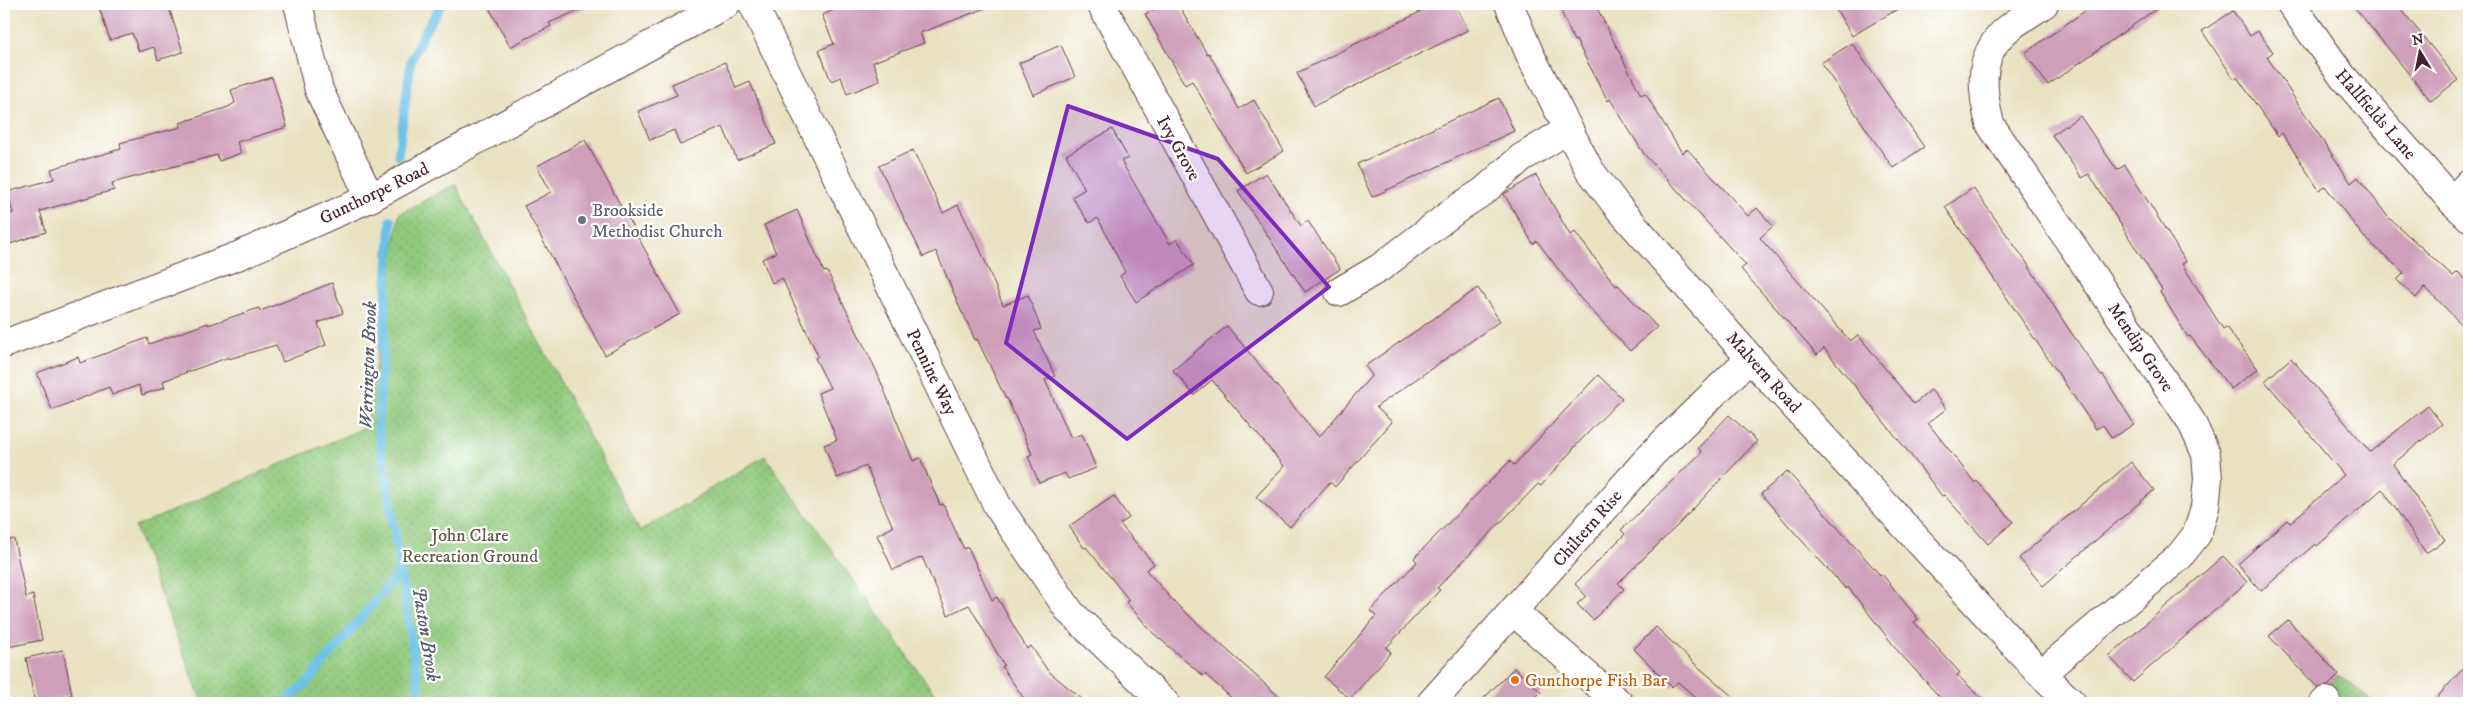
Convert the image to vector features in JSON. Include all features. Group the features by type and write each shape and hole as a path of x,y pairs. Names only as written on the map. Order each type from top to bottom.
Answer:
{"street":[{"path":"298,4 320,90 370,198"},
{"name":"Gunthorpe Road","path":"4,344 240,255 370,198 726,4"},
{"name":"Pennine Way","path":"753,4 996,505 1070,612 1165,703"},
{"name":"Ivy Grove","path":"1101,4 1259,292"},
{"name":"Malvern Road","path":"1510,4 1530,55 1589,169 1617,206 1750,358 2041,674 2072,703"},
{"name":"Mendip Grove","path":"2041,674 2179,557 2197,534 2205,507 2208,479 2206,454 2191,421 1990,124 1983,97 1982,74 1990,53 2003,33 2044,4"},
{"name":"Hallfields Lane","path":"2292,4 2343,78 2463,200"},
{"path":"1339,292 1381,266 1484,191 1521,158 1569,129"},
{"name":"Chiltern Rise","path":"1431,703 1514,612 1653,453 1750,358"},
{"path":"1514,612 1618,703"}],"highlighted area":[{"path":"1068,106 1218,159 1329,287 1127,439 1006,343"}],"green space":[{"name":"John Clare Recreation Ground","path":"455,184 640,531 765,456 941,703 202,703 135,527 366,427 399,214"},
{"path":"2339,675 2374,703 2331,703 2322,691"}],"building":[{"path":"98,4 168,4 183,52 158,60 154,47 139,52 132,33 110,40"},
{"path":"487,4 593,4 549,23 551,26 510,47"},
{"path":"849,4 990,4 991,6 920,33 924,43 873,62 880,81 847,94 841,77 831,81 819,50 834,44 822,15"},
{"path":"1163,4 1178,4 1207,54 1209,53 1239,109 1254,100 1284,151 1246,173 1192,81 1185,85 1145,14"},
{"path":"1436,4 1455,4 1468,30 1314,106 1297,73"},
{"path":"1558,4 1595,4 1641,95 1645,93 1682,153 1687,149 1748,216 1757,208 1773,226 1760,238 1850,341 1858,335 1914,404 1931,390 1946,409 1928,423 1975,483 1977,481 2013,522 1988,544 1944,495 1942,496 1824,348 1817,355 1741,269 1746,265 1644,154 1610,99 1608,101 1576,40 1574,41"},
{"path":"1833,4 1906,4 1852,36"},
{"path":"2095,4 2163,4 2048,85 2025,53"},
{"path":"2352,4 2397,4 2458,80 2431,101"},
{"path":"2233,11 2250,36 2258,31 2273,52 2267,57 2351,183 2358,177 2388,217 2453,276 2458,272 2469,283 2469,332 2425,287 2416,298 2397,280 2404,273 2363,236 2325,186 2319,190 2282,133 2278,136 2237,77 2234,79 2202,31"},
{"path":"1852,43 1924,147 1893,168 1821,63"},
{"path":"1061,45 1075,77 1033,95 1019,63"},
{"path":"725,62 736,88 750,82 776,144 737,160 723,127 680,145 674,130 650,140 638,111 677,95 672,84"},
{"path":"272,77 287,127 237,142 241,153 219,161 217,155 112,183 114,190 40,211 46,232 4,246 4,216 13,213 7,192 54,179 51,169 121,149 120,143 181,127 180,123 228,107 235,103 231,90"},
{"path":"1499,98 1514,131 1372,197 1357,164"},
{"path":"2080,116 2117,170 2125,165 2186,262 2182,264 2223,329 2226,327 2258,369 2231,389 2190,336 2188,337 2160,292 2162,290 2089,174 2082,178 2052,135"},
{"path":"1112,129 1128,158 1121,161 1170,244 1177,239 1194,265 1136,302 1120,276 1125,272 1098,218 1089,223 1072,197 1085,189 1066,155"},
{"path":"585,140 680,314 605,355 524,206 551,192 537,166"},
{"path":"913,150 943,213 958,205 980,249 1003,305 1028,295 1041,329 1034,331 1055,376 1045,380 1071,438 1082,434 1096,468 1068,479 1065,473 1039,483 1028,456 1032,454 1007,398 962,313 936,251 923,257 879,166"},
{"path":"1266,173 1301,226 1308,221 1340,269 1305,292 1238,191"},
{"path":"1536,175 1570,235 1575,232 1616,286 1618,285 1657,327 1630,351 1581,299 1537,241 1533,244 1504,194"},
{"path":"1973,188 2025,260 2062,319 2101,376 2103,375 2134,424 2112,438 2103,425 2096,429 1945,207"},
{"path":"797,210 824,272 827,271 876,370 913,461 920,458 940,505 943,504 964,549 968,547 992,600 997,597 1027,649 1031,646 1048,671 1087,703 1027,703 1002,667 1004,665 969,605 948,615 922,557 893,570 877,535 893,527 866,466 837,478 824,445 837,440 818,393 830,388 815,358 818,356 782,278 772,283 762,259 776,253 764,225"},
{"path":"332,283 343,313 318,323 326,345 283,362 276,345 229,359 229,357 163,381 165,387 142,395 139,385 112,395 109,387 52,410 37,373 78,357 80,363 147,338 149,344 208,323 208,325 259,308 260,311"},
{"path":"1478,288 1500,321 1376,407 1392,422 1335,487 1330,482 1290,527 1256,497 1284,466 1212,380 1194,395 1173,370 1227,326 1319,437 1372,375 1365,366"},
{"path":"2291,358 2370,452 2428,406 2442,424 2393,464 2445,540 2426,553 2382,489 2317,546 2315,544 2261,591 2238,564 2287,520 2290,523 2344,475 2265,381"},
{"path":"1598,375 1622,398 1580,441 1541,486 1538,484 1437,588 1440,590 1386,648 1391,652 1350,699 1324,677 1376,616 1370,611 1417,562 1414,558 1510,461 1514,465"},
{"path":"1729,415 1757,441 1678,525 1618,583 1624,589 1593,620 1577,604 1586,596 1575,584 1625,534 1621,530 1702,452 1698,448"},
{"path":"2131,462 2154,490 2043,586 2019,558"},
{"path":"1787,471 1880,575 1882,574 1918,619 1914,622 1960,673 1957,675 1987,703 1945,703 1898,651 1848,587 1846,589 1761,494"},
{"path":"1114,496 1129,518 1120,524 1154,564 1146,570 1175,603 1286,703 1237,703 1205,674 1203,676 1153,633 1126,602 1129,600 1086,547 1084,548 1069,526"},
{"path":"14,539 26,597 33,595 42,640 8,647 4,628 4,540"},
{"path":"2223,556 2247,582 2133,682 2109,656"},
{"path":"2288,620 2339,675 2328,686 2318,688 2269,636"},
{"path":"1656,627 1740,703 1702,703 1678,682 1672,687 1634,649"},
{"path":"63,650 72,695 35,703 26,658"},
{"path":"2469,662 2469,703 2432,703"},
{"name":"Gunthorpe Fish Bar","path":"1514,668 1541,692 1530,703 1479,703"}],"waterway":[{"path":"398,156 411,61 423,34 442,4"},
{"name":"Werrington Brook","path":"391,220 378,426 421,703"},
{"name":"Werrington Brook","path":"282,703 306,684 401,570"}],"place":[{"name":"Brookside Methodist Church","path":"582,220"},
{"name":"Gunthorpe Fish Bar","path":"1515,680"}],"water label":[{"name":"Paston Brook","path":"427,634"}]}
